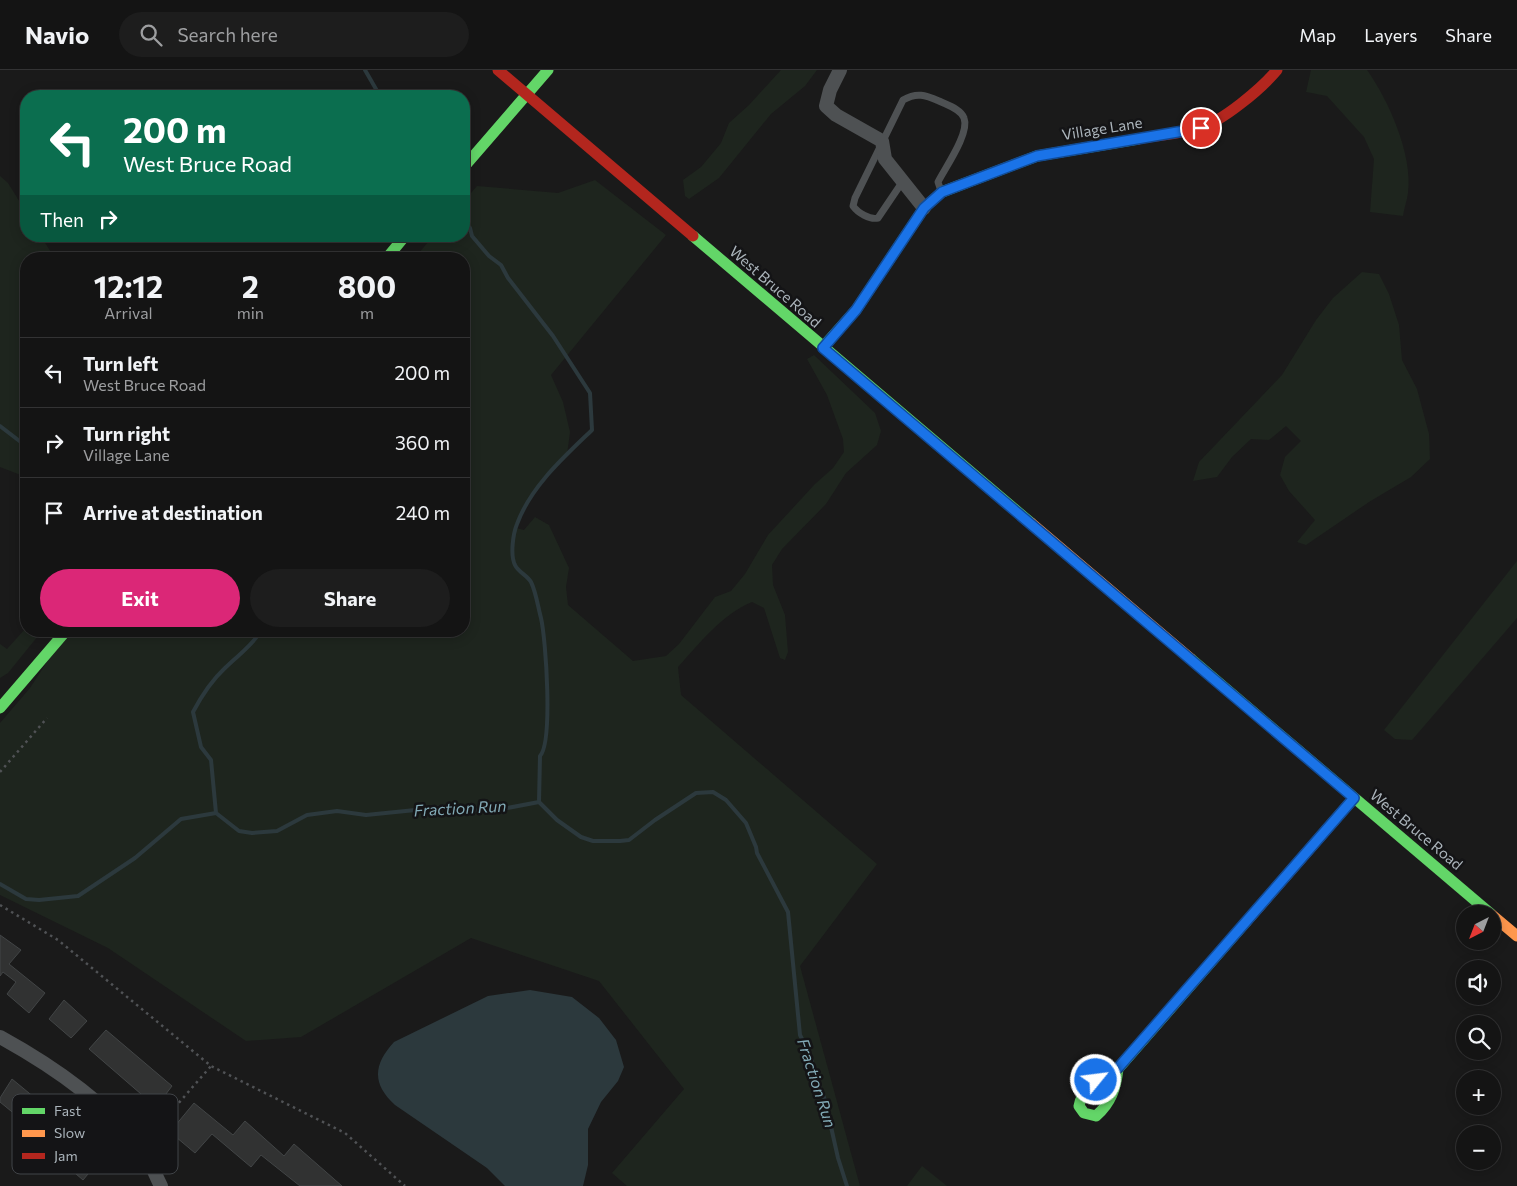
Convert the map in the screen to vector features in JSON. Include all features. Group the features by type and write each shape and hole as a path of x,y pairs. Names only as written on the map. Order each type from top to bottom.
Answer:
{"street":[{"name":"West Bruce Road","path":"498,70 823,348 1481,905"},
{"path":"470,160 548,70"},
{"path":"840,70 830,90 826,106 836,115 882,141 885,160 924,208"},
{"name":"Village Lane","path":"823,348 856,310 924,208 942,192 1037,156 1201,128 1239,105 1265,84 1277,70"},
{"path":"392,252 400,242"},
{"path":"0,708 61,637"},
{"path":"1118,1068 1354,798"},
{"name":"West Bruce Road","path":"1501,922 1517,936"},
{"path":"0,1037 38,1058 85,1094"},
{"path":"155,1174 161,1186"}],"lane":[{"path":"902,181 878,218 873,219 856,210 853,206 855,198 903,100 912,95 924,94 958,110 964,118 964,133 938,182 942,192"}],"path":[{"path":"0,772 47,718"},
{"path":"0,905 58,940 211,1066 345,1133 405,1186"},
{"path":"178,1104 211,1066"}],"shaded area":[{"path":"781,70 817,70 805,86 771,114 719,178 689,199 685,196 683,180 701,167 721,143 729,123 749,105"},
{"path":"1311,70 1367,70 1383,97 1398,129 1407,162 1408,193 1403,216 1370,212 1374,159 1364,137 1327,96 1306,92"},
{"path":"0,176 8,183 20,202 20,242 45,242 51,252 20,252 20,475 0,467"},
{"path":"595,180 666,235 551,375 563,402 570,432 567,455 555,466 530,499 516,528 524,530 535,517 549,525 569,568 566,587 568,605 633,661 666,656 679,644 715,597 731,591 745,574 768,535 815,484 833,468 844,452 843,439 827,395 807,359 814,355 875,413 881,431 877,445 846,473 826,504 782,549 772,565 773,585 785,615 788,652 785,660 780,658 764,608 752,602 730,614 703,639 678,667 681,695 877,864 800,966 860,1186 627,1186 612,1173 684,1089 599,981 471,938 301,1037 246,1041 108,948 0,895 0,723 30,688 63,637 470,637 470,252 420,252 428,242 470,242 470,194 477,186 558,193"},
{"path":"1362,272 1379,274 1389,294 1399,325 1402,360 1417,389 1429,434 1430,459 1411,477 1369,502 1306,545 1297,542 1315,520 1289,491 1280,475 1285,457 1301,441 1286,426 1269,440 1251,439 1232,457 1217,477 1193,481 1199,462 1282,375 1316,320 1333,298"},
{"path":"1517,561 1517,618 1412,740 1395,739 1384,730"},
{"path":"20,635 20,637 37,637 8,673 0,678 0,644 7,649"},
{"path":"530,990 572,997 599,1018 616,1040 624,1067 618,1081 601,1102 588,1129 588,1165 583,1186 505,1186 487,1168 395,1105 382,1090 379,1082 378,1074 382,1059 394,1042 488,996"},
{"path":"922,1166 947,1186 907,1186"}],"building":[{"path":"0,935 21,950 9,964 45,993 29,1013 7,994 16,982 3,972 0,976"},
{"path":"64,1000 87,1021 71,1038 49,1019"},
{"path":"106,1030 172,1086 166,1094 141,1094 89,1049"},
{"path":"12,1079 30,1094 12,1094 12,1112 0,1102 0,1098"},
{"path":"194,1103 233,1135 245,1121 284,1156 294,1144 342,1186 300,1186 261,1155 251,1167 212,1134 195,1153 178,1139 178,1122"},
{"path":"76,1174 88,1174 83,1180"}],"waterway":[{"path":"365,70 377,90"},
{"path":"470,228 472,236 489,256 501,265 508,278 553,336 590,393 592,430 549,473 531,497 523,510 513,539 513,561 533,586 541,618 545,647 547,712 544,747 540,756 539,802"},
{"name":"Fraction Run","path":"0,426 20,441"},
{"name":"Fraction Run","path":"257,637 215,678 193,712 201,747 211,760 216,813 239,831 252,833 277,831 307,815 337,811 366,815 445,807 467,811 502,809 539,802"},
{"name":"Fraction Run","path":"539,802 557,820 581,837 593,841 629,840 696,793 713,792 726,800 746,823 757,853 788,912 800,1035 811,1057 814,1074 825,1100 838,1158 847,1186"},
{"path":"0,884 26,899 39,900 78,896 135,858 181,819 216,813"}],"traffic: fast":[{"path":"470,160 548,70"},
{"path":"823,347 856,310 924,208 942,192 1037,156 1138,139"},
{"path":"693,236 1031,523"},
{"path":"392,252 400,242"},
{"path":"0,708 61,637"},
{"path":"1191,659 1480,905"},
{"path":"1118,1069 1114,1089 1105,1106 1096,1116 1084,1113 1079,1106 1088,1088 1099,1079 1118,1069 1246,922"}],"traffic: slow":[{"path":"1031,523 1191,659"},
{"path":"1246,922 1354,798"},
{"path":"1501,923 1517,936"}],"traffic: jam":[{"path":"498,70 693,236"},
{"path":"1138,139 1184,132 1208,125 1241,104 1277,70"}],"route":[{"path":"1096,1080 1118,1068 1354,798 823,348 856,310 924,208 942,192 1006,166 1037,156 1201,128"}]}
